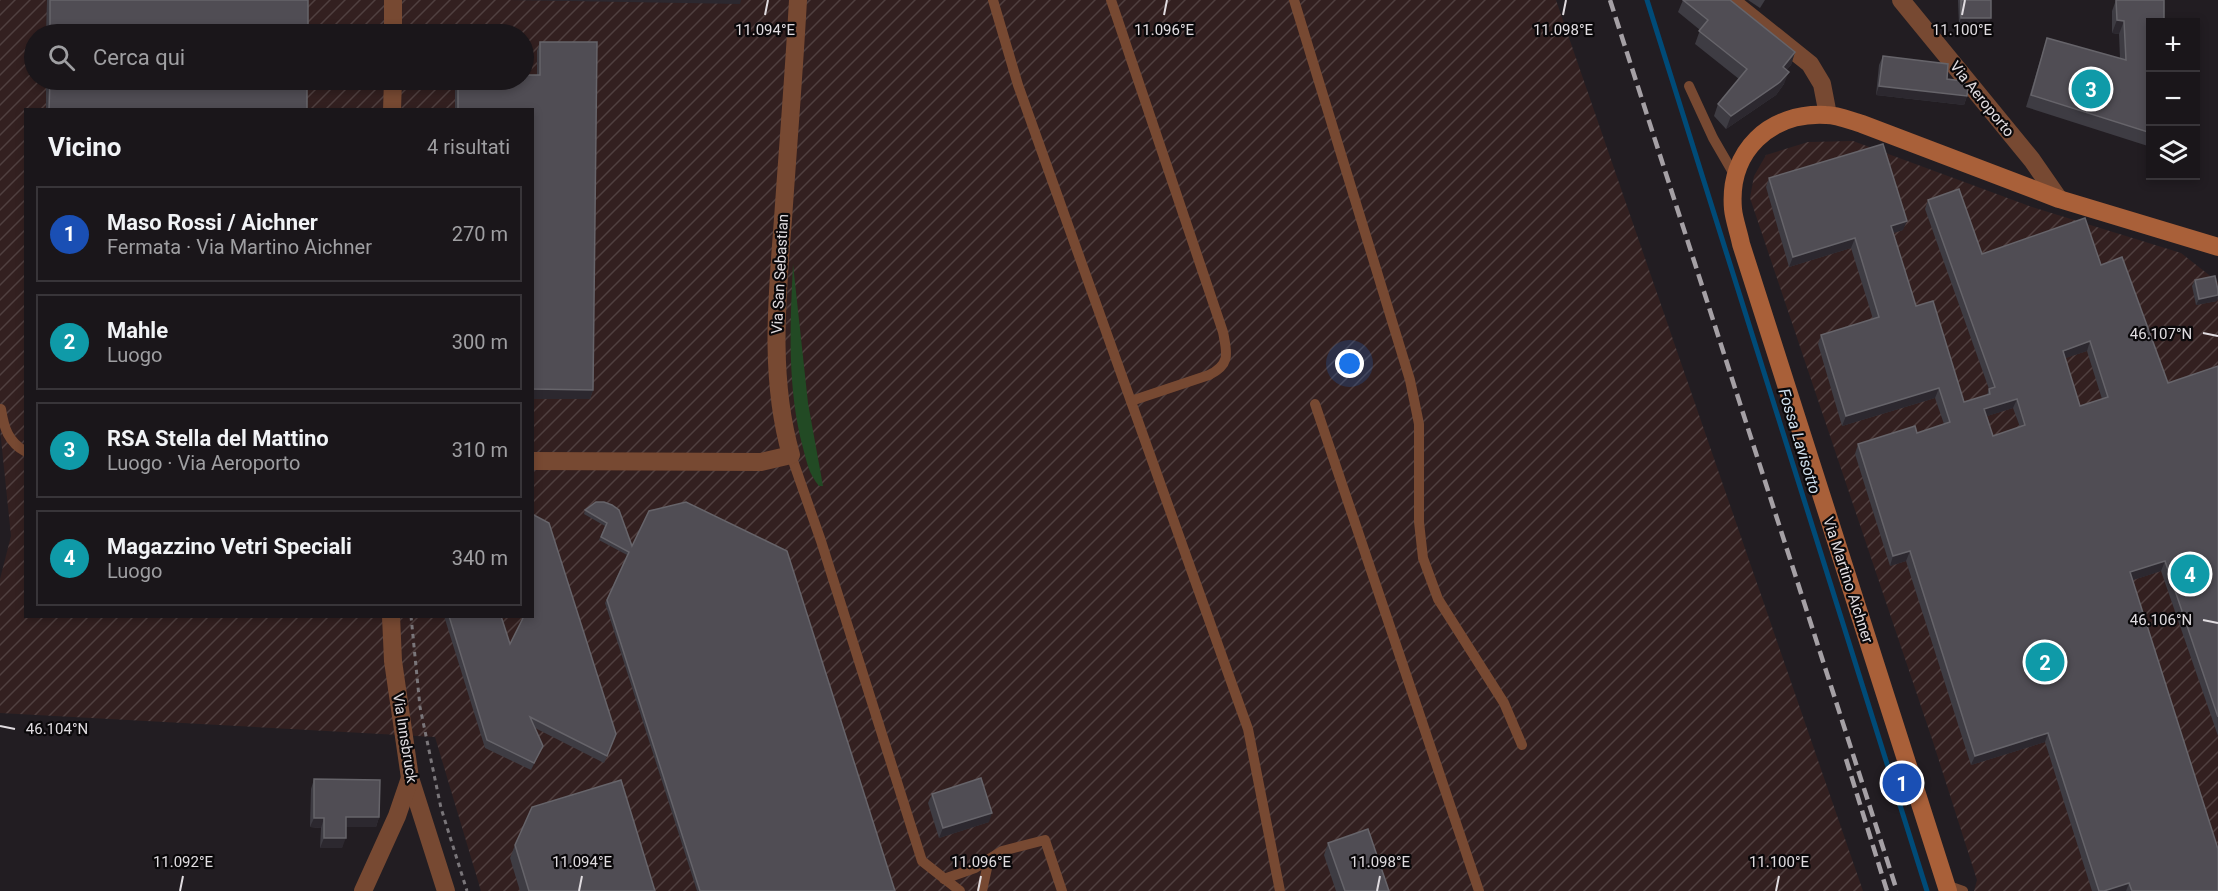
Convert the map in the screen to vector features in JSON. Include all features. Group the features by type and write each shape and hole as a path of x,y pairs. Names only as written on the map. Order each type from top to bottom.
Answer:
{"street":[{"path":"393,0 393,24"},
{"name":"Via San Sebastian","path":"791,455 784,431 779,397 776,326 798,0"},
{"path":"1730,0 1810,64 1822,84 1828,115 1862,124 2059,199 2218,247"},
{"name":"Via Aeroporto","path":"1901,0 2032,160 2059,199"},
{"path":"392,108 393,90"},
{"name":"Via Martino Aichner","path":"1828,115 1805,116 1783,122 1766,131 1751,143 1735,176 1733,210 1744,254 1947,888"},
{"path":"534,461 760,462 791,455"},
{"name":"Via Innsbruck","path":"391,618 393,661 410,778 446,891"},
{"path":"363,891 397,816 410,778"}],"lane":[{"path":"993,0 1018,85 1248,729 1280,891"},
{"path":"1110,0 1222,332 1227,355 1221,369 1209,375 1131,401"},
{"path":"1294,0 1410,380 1419,424 1419,522 1423,558 1438,599 1504,703 1522,745"},
{"path":"1689,86 1713,138 1735,176"},
{"path":"1315,404 1479,891"},
{"path":"1,409 4,430 16,447 24,451"},
{"name":"Via San Sebastian","path":"791,455 821,542 922,861 960,891"},
{"path":"944,879 975,868 1002,852 1045,840 1062,891"},
{"path":"982,891 990,859"},
{"path":"1947,888 1964,891"}],"path":[{"path":"411,618 420,707 441,808 467,891"}],"shaded area":[{"path":"0,0 1556,0 1863,891 481,891 435,737 0,713 0,579 11,536 0,429"},
{"path":"1853,141 2032,207 2181,253 2218,282 2218,891 1974,891 1977,880 1933,742 1750,198 1754,176 1766,155 1808,142"}],"green space":[{"path":"793,264 808,403 823,486 819,486 809,468 794,403 791,333"}],"building":[{"path":"50,0 308,0 308,24 50,24"},
{"path":"1683,0 1730,0 1795,52 1783,67 1789,72 1780,82 1731,116 1718,104 1747,69 1699,31 1708,20"},
{"path":"1961,0 1991,0 1991,18 1961,18"},
{"path":"2116,0 2164,0 2164,18 2146,18 2146,131 2031,95 2047,38 2126,60 2124,21 2117,20"},
{"path":"540,42 597,42 593,390 534,389 534,108 458,108 458,90 534,90 534,75 540,75"},
{"path":"1883,56 1948,64 1947,79 1963,81 1968,87 1967,96 1879,86"},
{"path":"50,90 307,90 307,108 49,108"},
{"path":"1883,144 1907,221 1891,226 1916,306 1933,301 1964,402 1990,394 1989,389 1995,387 1928,200 1959,189 1982,254 2085,218 2101,265 2122,257 2168,383 2218,366 2218,717 2165,561 2130,572 2218,849 2218,891 2132,891 2129,883 2099,891 2048,733 1975,756 1910,551 1893,556 1858,444 1915,426 1917,433 1950,422 1939,388 1846,416 1821,335 1879,317 1855,238 1793,257 1769,178","holes":["2090,341 2108,397 2080,406 2063,351","2017,399 2025,425 1993,436 1984,409"]},
{"path":"2215,276 2218,295 2199,299 2195,280"},
{"path":"596,502 604,502 619,510 632,546 649,511 686,502 787,551 895,891 700,891 607,600 629,552 601,537 607,523 585,510"},
{"path":"534,515 549,523 616,734 607,756 530,717 543,746 534,763 487,740 450,618 502,618 510,644 523,618 534,618"},
{"path":"981,778 992,813 943,828 932,794"},
{"path":"314,779 380,780 379,817 346,817 346,838 324,838 324,818 314,818"},
{"path":"621,780 655,891 529,891 515,845 532,807"},
{"path":"1368,829 1389,891 1345,891 1328,843"}],"waterway":[{"name":"Fossa Lavisotto","path":"1647,0 1927,891"}],"railway":[{"path":"1610,0 1897,891"},
{"path":"1846,759 1887,891"}],"place":[{"name":"RSA Stella del Mattino","path":"2091,89"},
{"name":"Magazzino Vetri Speciali","path":"2190,574"},
{"name":"Mahle","path":"2045,662"},
{"name":"Maso Rossi / Aichner","path":"1902,783"}]}
